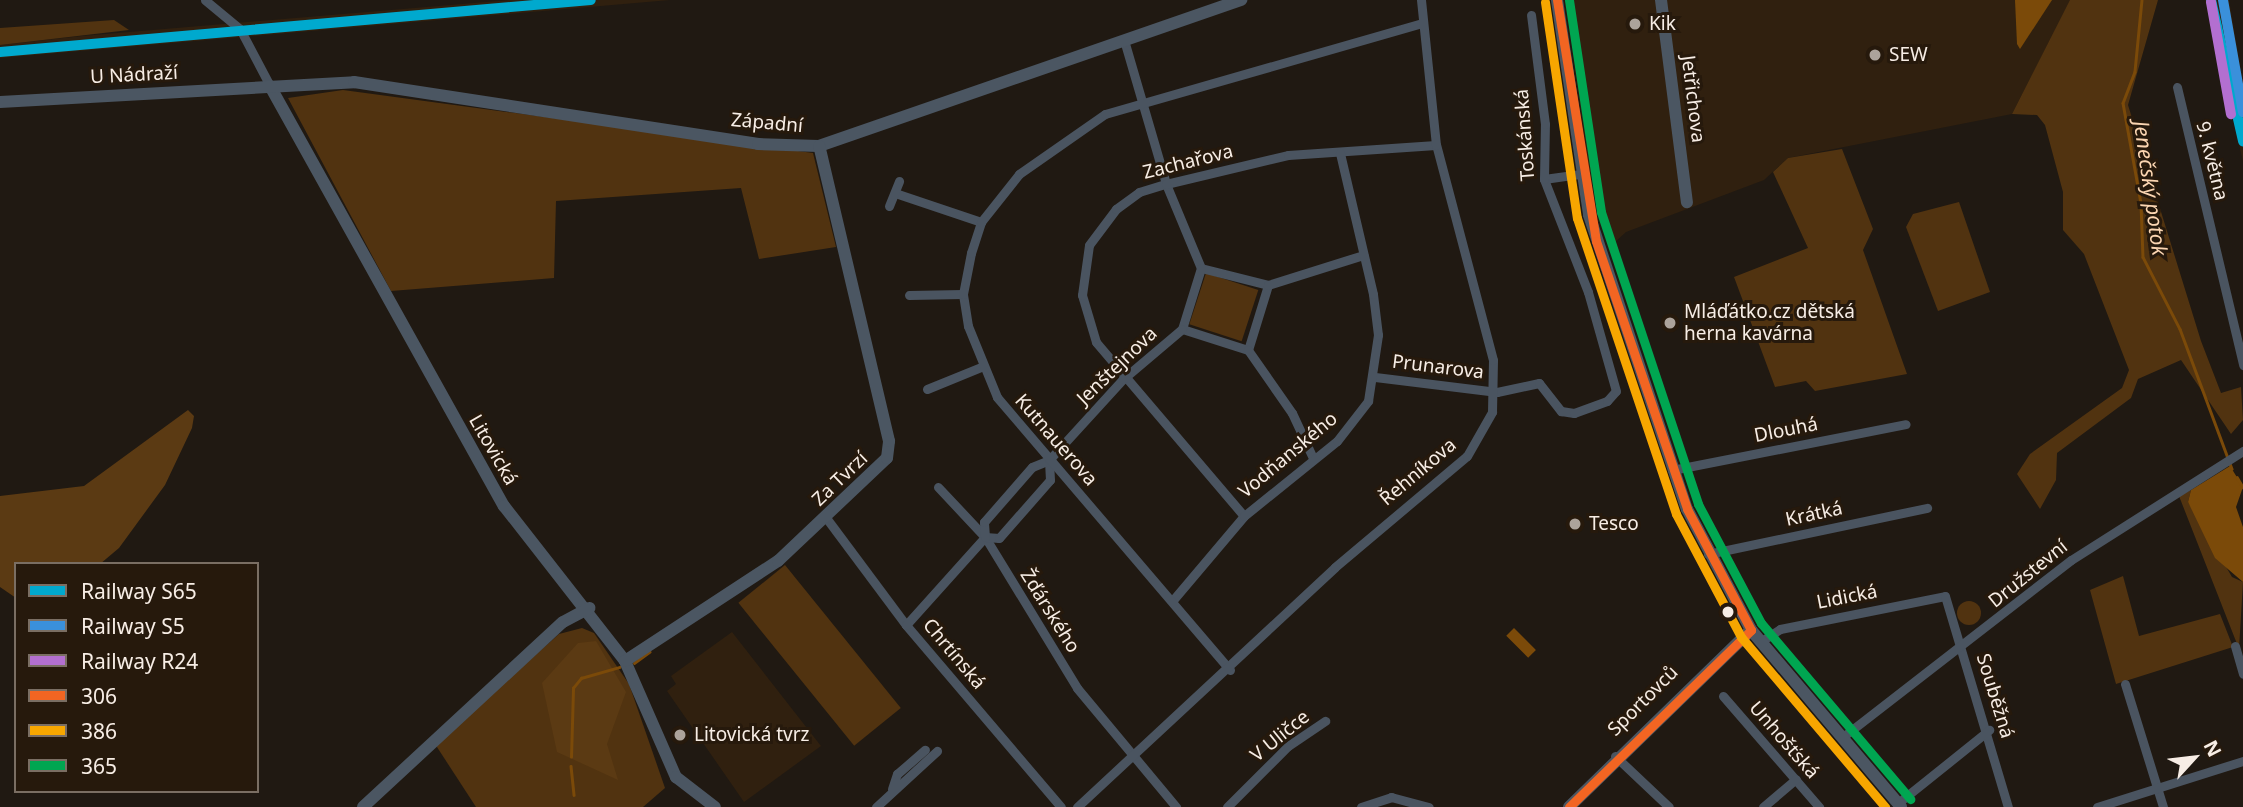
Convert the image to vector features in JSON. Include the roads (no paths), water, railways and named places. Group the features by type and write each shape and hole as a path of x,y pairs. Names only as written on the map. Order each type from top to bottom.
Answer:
{"street":[{"path":"205,0 240,29 270,86"},
{"name":"Západní","path":"270,86 354,82 758,144 819,146 1241,0"},
{"path":"1420,0 1436,145 1497,392"},
{"path":"1558,0 1581,174 1596,241 1672,470 1707,554 1751,630 1844,736 1899,805 1989,730"},
{"name":"Jetřichova","path":"1665,1 1687,202"},
{"name":"Toskánská","path":"1497,392 1539,383 1557,406 1574,413 1607,401 1616,376 1544,179 1545,124 1531,15"},
{"name":"Kutnauerova","path":"1230,670 997,397 981,367 963,294 981,222 1019,174 1059,140 1144,101 1422,23"},
{"path":"1124,40 1144,101 1166,184 1201,268 1182,329 1248,350 1292,414 1313,458"},
{"name":"U Nádraží","path":"0,102 270,86"},
{"name":"Litovická","path":"270,86 504,506 589,608 625,661 676,777 715,807"},
{"name":"9. května","path":"2177,87 2243,365"},
{"name":"Zachařova","path":"1244,516 1123,379 1091,330 1083,268 1095,236 1116,209 1139,192 1166,184 1288,155 1436,145"},
{"name":"Za Tvrzí","path":"625,661 748,582 827,519 880,472 889,441 819,146"},
{"name":"Vodňanského","path":"1173,600 1244,516 1357,419 1376,377 1378,335 1340,153"},
{"path":"1544,179 1581,174"},
{"path":"889,206 900,181"},
{"path":"895,193 981,222"},
{"path":"1201,268 1268,285 1363,255"},
{"path":"1248,350 1268,285"},
{"path":"909,295 963,294"},
{"name":"Jenštejnova","path":"906,625 985,537 984,522 1032,467 1049,460 1123,379 1182,329"},
{"path":"927,389 981,367"},
{"name":"Prunarova","path":"1376,377 1497,392"},
{"name":"Řehníkova","path":"1077,807 1128,757 1230,670 1335,567 1467,456 1497,392"},
{"name":"Dlouhá","path":"1672,470 1906,424"},
{"name":"Družstevní","path":"1844,736 1963,647 2077,555 2243,451"},
{"name":"Jenštejnova","path":"985,537 999,538 1050,480 1049,460"},
{"name":"Žďárského","path":"938,487 985,537 1077,688 1128,757 1176,807"},
{"name":"Krátká","path":"1707,554 1927,508"},
{"name":"Chrtínská","path":"827,519 906,625 1061,807"},
{"name":"Souběžná","path":"1945,596 1989,730 2008,807"},
{"name":"Lidická","path":"1760,642 1780,629 1945,596"},
{"path":"363,807 564,622 589,608"},
{"name":"Sportovců","path":"1569,807 1615,756 1751,630"},
{"path":"2235,646 2243,674"},
{"path":"2125,684 2163,807"},
{"name":"Unhošťská","path":"1723,696 1819,807"},
{"name":"V Uličce","path":"1227,807 1288,746 1325,721"},
{"path":"892,791 897,775 925,750"},
{"path":"876,807 937,751"},
{"path":"1615,756 1669,807"},
{"path":"2097,807 2243,761"},
{"path":"1763,807 1796,779"},
{"path":"1362,807 1391,797 1429,807"}],"waterway":[{"name":"Jenečský potok","path":"2142,0 2135,72 2123,103 2141,203 2143,257 2180,329 2232,469"},
{"name":"Jenečský potok","path":"2237,477 2243,487"},
{"path":"634,663 649,652"},
{"path":"571,757 573,688 581,678 619,667"},
{"path":"571,766 574,795"}],"rail line":[{"name":"S65","path":"0,52 591,0"},
{"name":"S65","path":"2211,0 2243,141"},
{"name":"S5","path":"2223,0 2243,112"},
{"name":"R24","path":"2211,2 2231,114"}],"place":[{"name":"Kik","path":"1635,24"},
{"name":"SEW","path":"1875,55"},
{"name":"Mláďátko.cz dětská herna kavárna","path":"1670,323"},
{"name":"Tesco","path":"1575,524"},
{"name":"Litovická tvrz","path":"680,735"}]}
